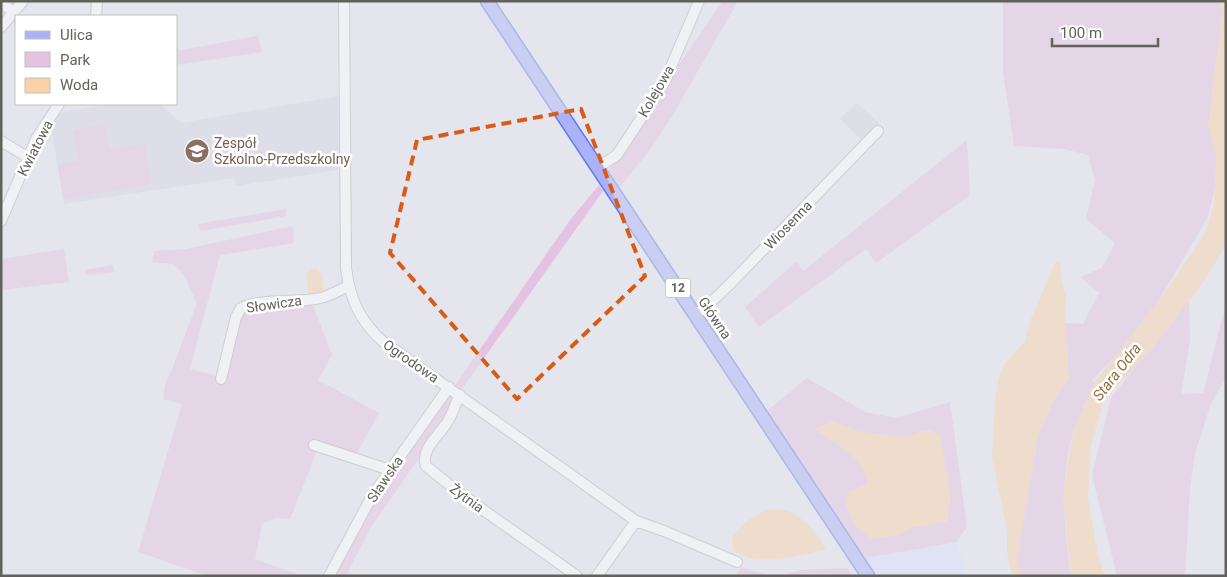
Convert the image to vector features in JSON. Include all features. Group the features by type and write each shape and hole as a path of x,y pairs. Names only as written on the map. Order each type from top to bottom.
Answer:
{"main road":[{"name":"Główna","path":"487,1 868,576"}],"street":[{"path":"1,27 23,1"},
{"path":"96,15 97,1"},
{"name":"Ogrodowa","path":"344,1 345,230 348,286 354,304 369,329 381,340 636,521 737,562"},
{"name":"Kolejowa","path":"597,168 617,155 664,83 699,1"},
{"path":"1,3 14,12"},
{"name":"Kwiatowa","path":"1,221 27,157 36,139 58,105"},
{"name":"Wiosenna","path":"695,315 704,309 735,279 878,131"},
{"path":"1,141 27,157"},
{"name":"Słowicza","path":"221,379 236,317 241,308 247,305 315,299 331,295 348,286"},
{"name":"Sławska","path":"329,576 367,504 449,388"},
{"name":"Żytnia","path":"460,395 454,404 449,420 425,453 424,461 426,466 462,495 577,576"},
{"path":"314,445 390,470"},
{"path":"597,576 636,521"}],"highlighted area":[{"path":"581,109 645,276 517,399 390,253 417,140"}],"shaded area":[{"name":"Zespół Szkolno-Przedszkolny","path":"338,96 338,170 236,186 234,178 64,204 51,126 60,112 106,105 161,105 181,123"},
{"path":"857,103 884,128 867,146 840,119"},
{"path":"956,542 968,576 876,576 866,558"}],"green space":[{"path":"723,1 738,1 672,116 650,150 620,187 609,170"},
{"path":"1003,1 1226,1 1221,160 1208,217 1157,303 1125,346 1091,381 1095,382 1076,424 1067,461 1065,480 1066,538 1071,576 1020,576 1017,558 1038,436 1054,399 1069,379 1065,323 1083,324 1099,293 1080,277 1102,268 1115,243 1086,219 1095,180 1088,155 1064,149 1014,146 1003,71"},
{"path":"258,36 262,52 178,65 178,51"},
{"path":"104,124 110,150 144,144 151,184 63,199 58,165 78,161 73,130"},
{"path":"967,140 970,195 876,263 866,249 759,327 745,307 797,261 803,271"},
{"path":"599,185 603,191 452,403 449,415 371,527 346,576 335,576 367,512 570,220"},
{"path":"286,209 286,216 201,231 198,224"},
{"path":"293,226 294,243 220,255 190,369 223,377 242,312 252,309 312,303 332,355 318,380 379,413 358,451 347,461 317,451 290,519 276,518 262,524 255,559 302,576 208,576 138,552 182,404 163,399 166,381 197,303 183,274 173,264 152,262 154,251 186,249"},
{"path":"64,249 69,282 1,290 1,259"},
{"path":"113,265 115,272 86,275 85,270"},
{"path":"1189,300 1190,340 1181,394 1203,393 1226,304 1226,377 1210,406 1195,454 1190,489 1185,576 1117,576 1092,475 1111,398"},
{"path":"807,378 865,412 896,418 950,402 967,527 956,542 866,558 807,485 760,417"},
{"path":"741,567 764,574 780,576 736,576"},
{"path":"848,568 852,576 780,576 801,570"}],"water":[{"name":"Stara Odra","path":"1219,1 1226,1 1226,245 1204,281 1153,348 1104,400 1091,445 1088,497 1098,556 1105,576 1071,576 1063,499 1070,449 1076,424 1095,382 1166,291 1205,233 1214,205 1216,157 1208,126 1222,10"},
{"path":"1056,261 1060,261 1061,279 1066,297 1065,315 1069,379 1054,399 1038,436 1017,558 1020,576 1012,576 1007,552 1007,530 992,457 995,401 998,380 1005,363 1025,342 1030,321"},
{"path":"312,269 317,269 322,274 323,291 309,294 306,274"},
{"path":"831,421 859,431 885,435 907,436 927,430 940,435 951,496 947,522 914,527 900,535 872,539 855,526 845,502 849,492 867,483 865,473 854,457 847,451 813,429 826,425"},
{"path":"768,509 783,510 794,514 815,533 826,550 779,559 756,559 734,551 732,536 747,521"}],"waterway":[{"path":"741,576 743,572"}],"place":[{"name":"Zespół Szkolno-Przedszkolny","path":"197,151"}]}
